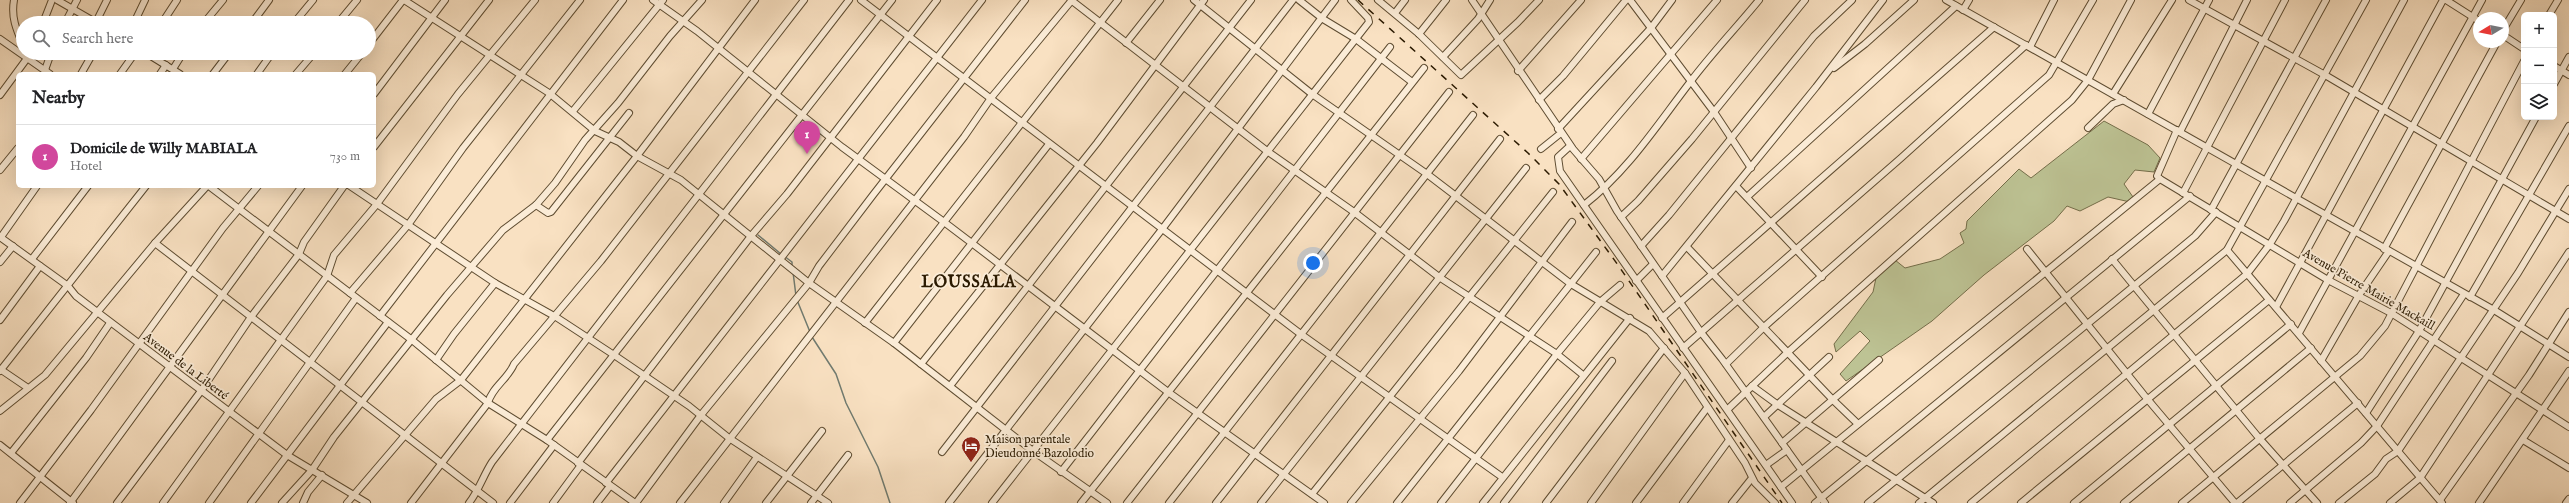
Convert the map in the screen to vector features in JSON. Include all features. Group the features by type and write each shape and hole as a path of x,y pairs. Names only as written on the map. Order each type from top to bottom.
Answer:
{"street":[{"path":"14,0 13,15 16,24"},
{"path":"46,16 52,0"},
{"path":"57,0 85,16"},
{"path":"69,16 76,0"},
{"path":"99,16 107,0"},
{"path":"137,16 145,0"},
{"path":"167,16 178,0"},
{"path":"210,16 223,0"},
{"path":"257,16 269,0"},
{"path":"300,16 313,0"},
{"path":"344,16 357,0"},
{"path":"376,35 404,0 431,18 461,34 490,57 521,74 550,93 574,111 595,131 610,138 637,156 670,173 698,193 724,216 780,258 810,283 894,343 1061,472 1107,503"},
{"path":"376,91 445,0"},
{"path":"376,145 461,34 489,0"},
{"path":"163,503 230,413 260,367 328,276 334,255 377,204 458,94 490,57 535,0"},
{"path":"350,293 408,225 441,178 580,0"},
{"path":"380,316 623,0"},
{"path":"653,0 718,47 829,137 1140,369 1168,392 1324,503"},
{"path":"574,111 663,0"},
{"path":"282,503 312,470 362,401 472,266 503,230 536,205 702,0"},
{"path":"347,503 436,399 461,380 637,156 755,0"},
{"path":"411,503 488,403 494,391 506,379 514,364 556,317 804,0"},
{"path":"469,503 478,491 483,476 492,462 586,337 850,0"},
{"path":"861,0 965,77 1049,144 1108,186 1302,335 1419,420 1502,477"},
{"path":"547,440 892,0"},
{"path":"553,503 580,464 751,236 787,194 829,137 938,0"},
{"path":"597,503 608,484 780,258 982,0"},
{"path":"211,188 270,230 299,254 412,340 488,403 547,440 636,503 702,415 810,283 819,266 885,179 1025,0"},
{"path":"680,503 728,438 793,358 835,300 964,137 991,98 1071,0 1267,151 1354,212 1410,256 1470,298 1501,316 1556,354 1583,375"},
{"path":"865,323 1099,22 1118,0"},
{"path":"1126,43 1160,0"},
{"path":"1194,0 1202,2 1255,49 1312,94 1398,156 1426,174 1571,284 1630,318 1649,331 1684,374 1745,463 1752,478 1775,503"},
{"path":"950,386 1252,0"},
{"path":"942,452 1134,207 1292,0"},
{"path":"1299,0 1323,18 1356,39 1412,82"},
{"path":"949,503 1007,431 1084,328 1239,129 1335,0"},
{"path":"992,503 1192,251 1267,151 1356,39 1369,20 1352,0"},
{"path":"1378,0 1419,34 1459,73 1463,74 1539,0"},
{"path":"1394,13 1405,0"},
{"path":"1419,34 1446,0"},
{"path":"1472,0 1518,71 1570,146 1605,189 1621,217 1700,332 1726,364 1745,393 1764,417 1823,500"},
{"path":"1443,57 1482,14 1490,0"},
{"path":"1518,71 1581,0"},
{"path":"1539,100 1563,76 1626,0"},
{"path":"1630,0 1714,112 1751,168"},
{"path":"1541,149 1560,131 1651,28 1672,0"},
{"path":"1582,159 1717,0"},
{"path":"1584,205 1605,189 1627,167 1691,81 1760,0"},
{"path":"1621,217 1638,201 1714,112 1805,0"},
{"path":"1641,246 1669,216 1730,138 1814,36 1852,0"},
{"path":"1662,276 1828,72 1883,0"},
{"path":"1828,72 1865,44 1914,0"},
{"path":"1946,0 2494,310 2569,357"},
{"path":"1964,10 1969,0"},
{"path":"1683,348 1700,332 1739,301 2028,46 2054,0"},
{"path":"1726,364 1764,327 1958,158 2049,76 2094,0"},
{"path":"1728,409 1787,352 2072,100 2088,80 2132,0"},
{"path":"2113,94 2172,0"},
{"path":"2189,0 2353,91 2528,193 2569,219"},
{"path":"2148,114 2209,0"},
{"path":"1781,487 2045,271 2158,176 2179,131 2247,0"},
{"path":"2183,192 2286,0"},
{"path":"1868,503 2086,323 2195,236 2214,211 2237,164 2326,0"},
{"path":"1919,503 2108,350 2227,250 2366,0"},
{"path":"1972,503 2128,375 2247,274 2270,244 2404,0"},
{"path":"2276,308 2382,108 2445,0 2473,17 2299,333"},
{"path":"2476,12 2482,0"},
{"path":"2509,21 2522,0"},
{"path":"2551,12 2558,0"},
{"path":"921,364 999,264 1079,166 1202,2"},
{"path":"1747,198 1956,6"},
{"path":"1662,318 1994,27"},
{"path":"0,39 16,48"},
{"path":"2509,39 2521,46"},
{"path":"1061,472 1217,270 1297,171 1390,47"},
{"path":"2321,361 2387,250 2493,48"},
{"path":"2557,79 2569,57"},
{"path":"18,72 27,60"},
{"path":"34,60 48,72 51,60"},
{"path":"82,72 89,60"},
{"path":"121,72 130,60"},
{"path":"158,60 177,72"},
{"path":"173,69 179,60"},
{"path":"215,72 224,60"},
{"path":"258,72 267,60"},
{"path":"298,72 308,60"},
{"path":"347,72 356,60"},
{"path":"161,72 166,65"},
{"path":"2182,503 2259,438 2304,404 2375,340 2391,314 2521,67"},
{"path":"1081,503 1424,68"},
{"path":"2557,68 2569,75"},
{"path":"0,95 16,74"},
{"path":"1126,503 1449,92"},
{"path":"2088,128 2113,104 2124,100"},
{"path":"536,205 548,213 551,212 629,114"},
{"path":"1169,503 1302,335 1473,114"},
{"path":"2366,414 2419,331 2501,178 2534,120"},
{"path":"2470,297 2528,193 2569,126"},
{"path":"1216,503 1500,139"},
{"path":"894,343 971,242 1049,144"},
{"path":"1570,146 1558,157 1558,166 1636,281 1728,409 1792,503"},
{"path":"0,170 16,150"},
{"path":"1261,503 1484,218 1526,168"},
{"name":"Avenue Pierre Mairie Mackaill","path":"2158,176 2328,280 2359,295 2434,340 2544,409 2569,427"},
{"path":"1736,186 1822,277"},
{"path":"0,237 36,188"},
{"path":"32,259 86,188"},
{"path":"28,388 0,370 144,188"},
{"path":"0,411 45,375 98,313 154,243 206,188"},
{"path":"20,503 39,476 91,410 190,272 239,207 256,188"},
{"path":"0,445 72,502 301,188"},
{"path":"117,503 201,391 251,317 299,254 304,242 343,188"},
{"path":"353,188 496,283 556,317 646,376 702,415 728,438 828,503"},
{"path":"2339,503 2375,474 2386,459 2398,451 2494,310 2569,189"},
{"path":"1312,494 1470,298 1513,240 1553,192"},
{"path":"1815,503 1823,500 1865,462 2190,196"},
{"path":"1351,503 1501,316 1572,222"},
{"name":"Avenue de la Liberté","path":"0,237 68,286 76,296 110,323 258,434 287,455 367,503"},
{"path":"154,243 339,385 406,434 493,503"},
{"path":"0,262 13,246"},
{"path":"1687,247 1833,400 1858,424"},
{"path":"2027,249 2147,399 2236,503 2358,403"},
{"path":"2227,250 2441,501 2515,392 2529,375 2569,312"},
{"path":"1397,503 1449,440 1596,252"},
{"path":"2390,503 2420,478 2569,252"},
{"path":"2112,259 2259,438 2317,503"},
{"path":"1636,281 1653,264"},
{"path":"0,320 40,266"},
{"path":"436,360 454,334 496,283"},
{"path":"1441,503 1556,354 1600,302 1620,285"},
{"path":"2290,503 2361,443 2377,426 2464,294"},
{"path":"209,503 356,298"},
{"path":"2021,503 2269,300"},
{"path":"1483,503 1583,375 1630,318"},
{"path":"251,503 388,322"},
{"path":"11,453 86,358 110,323"},
{"path":"2074,503 2291,324"},
{"path":"1546,503 1664,348"},
{"path":"2124,503 2238,411 2311,348"},
{"path":"1764,417 1778,406 1830,357"},
{"path":"1782,443 1879,360"},
{"path":"1504,503 1612,361"},
{"path":"2479,503 2524,440 2569,371"},
{"path":"1591,503 1684,374"},
{"path":"1752,386 1778,406 1932,503"},
{"path":"1636,503 1707,408"},
{"path":"766,503 822,431"},
{"path":"1683,503 1729,440"},
{"path":"2524,440 2569,468"},
{"path":"510,503 554,445"},
{"path":"1766,465 1787,450"},
{"path":"811,503 848,455"},
{"path":"724,503 757,457"},
{"path":"303,503 308,492 322,476"},
{"path":"1732,503 1752,478"},
{"path":"2566,503 2569,499"}],"green space":[{"path":"2104,121 2148,145 2160,158 2154,172 2135,170 2124,184 2133,197 2130,202 2108,197 2080,211 2067,206 2054,221 1984,275 1932,321 1846,381 1840,374 1870,341 1860,331 1836,352 1834,344 1873,292 1876,278 1895,260 1905,268 1940,259 1964,243 1960,233 1966,229 1967,221 2019,169 2031,178"}],"waterway":[{"path":"758,235 781,254"},
{"path":"784,256 792,262 792,267"},
{"path":"793,272 796,296"},
{"path":"797,300 810,332"},
{"path":"812,337 836,374 846,403 878,467 890,503"}],"railway":[{"path":"1358,0 1528,153 1559,184 1618,265 1782,503"}],"place":[{"name":"Domicile de Willy MABIALA","path":"807,154"},
{"name":"Maison parentale Dieudonné Bazolodio","path":"971,463"}],"district":[{"name":"LOUSSALA","path":"969,281"}]}
